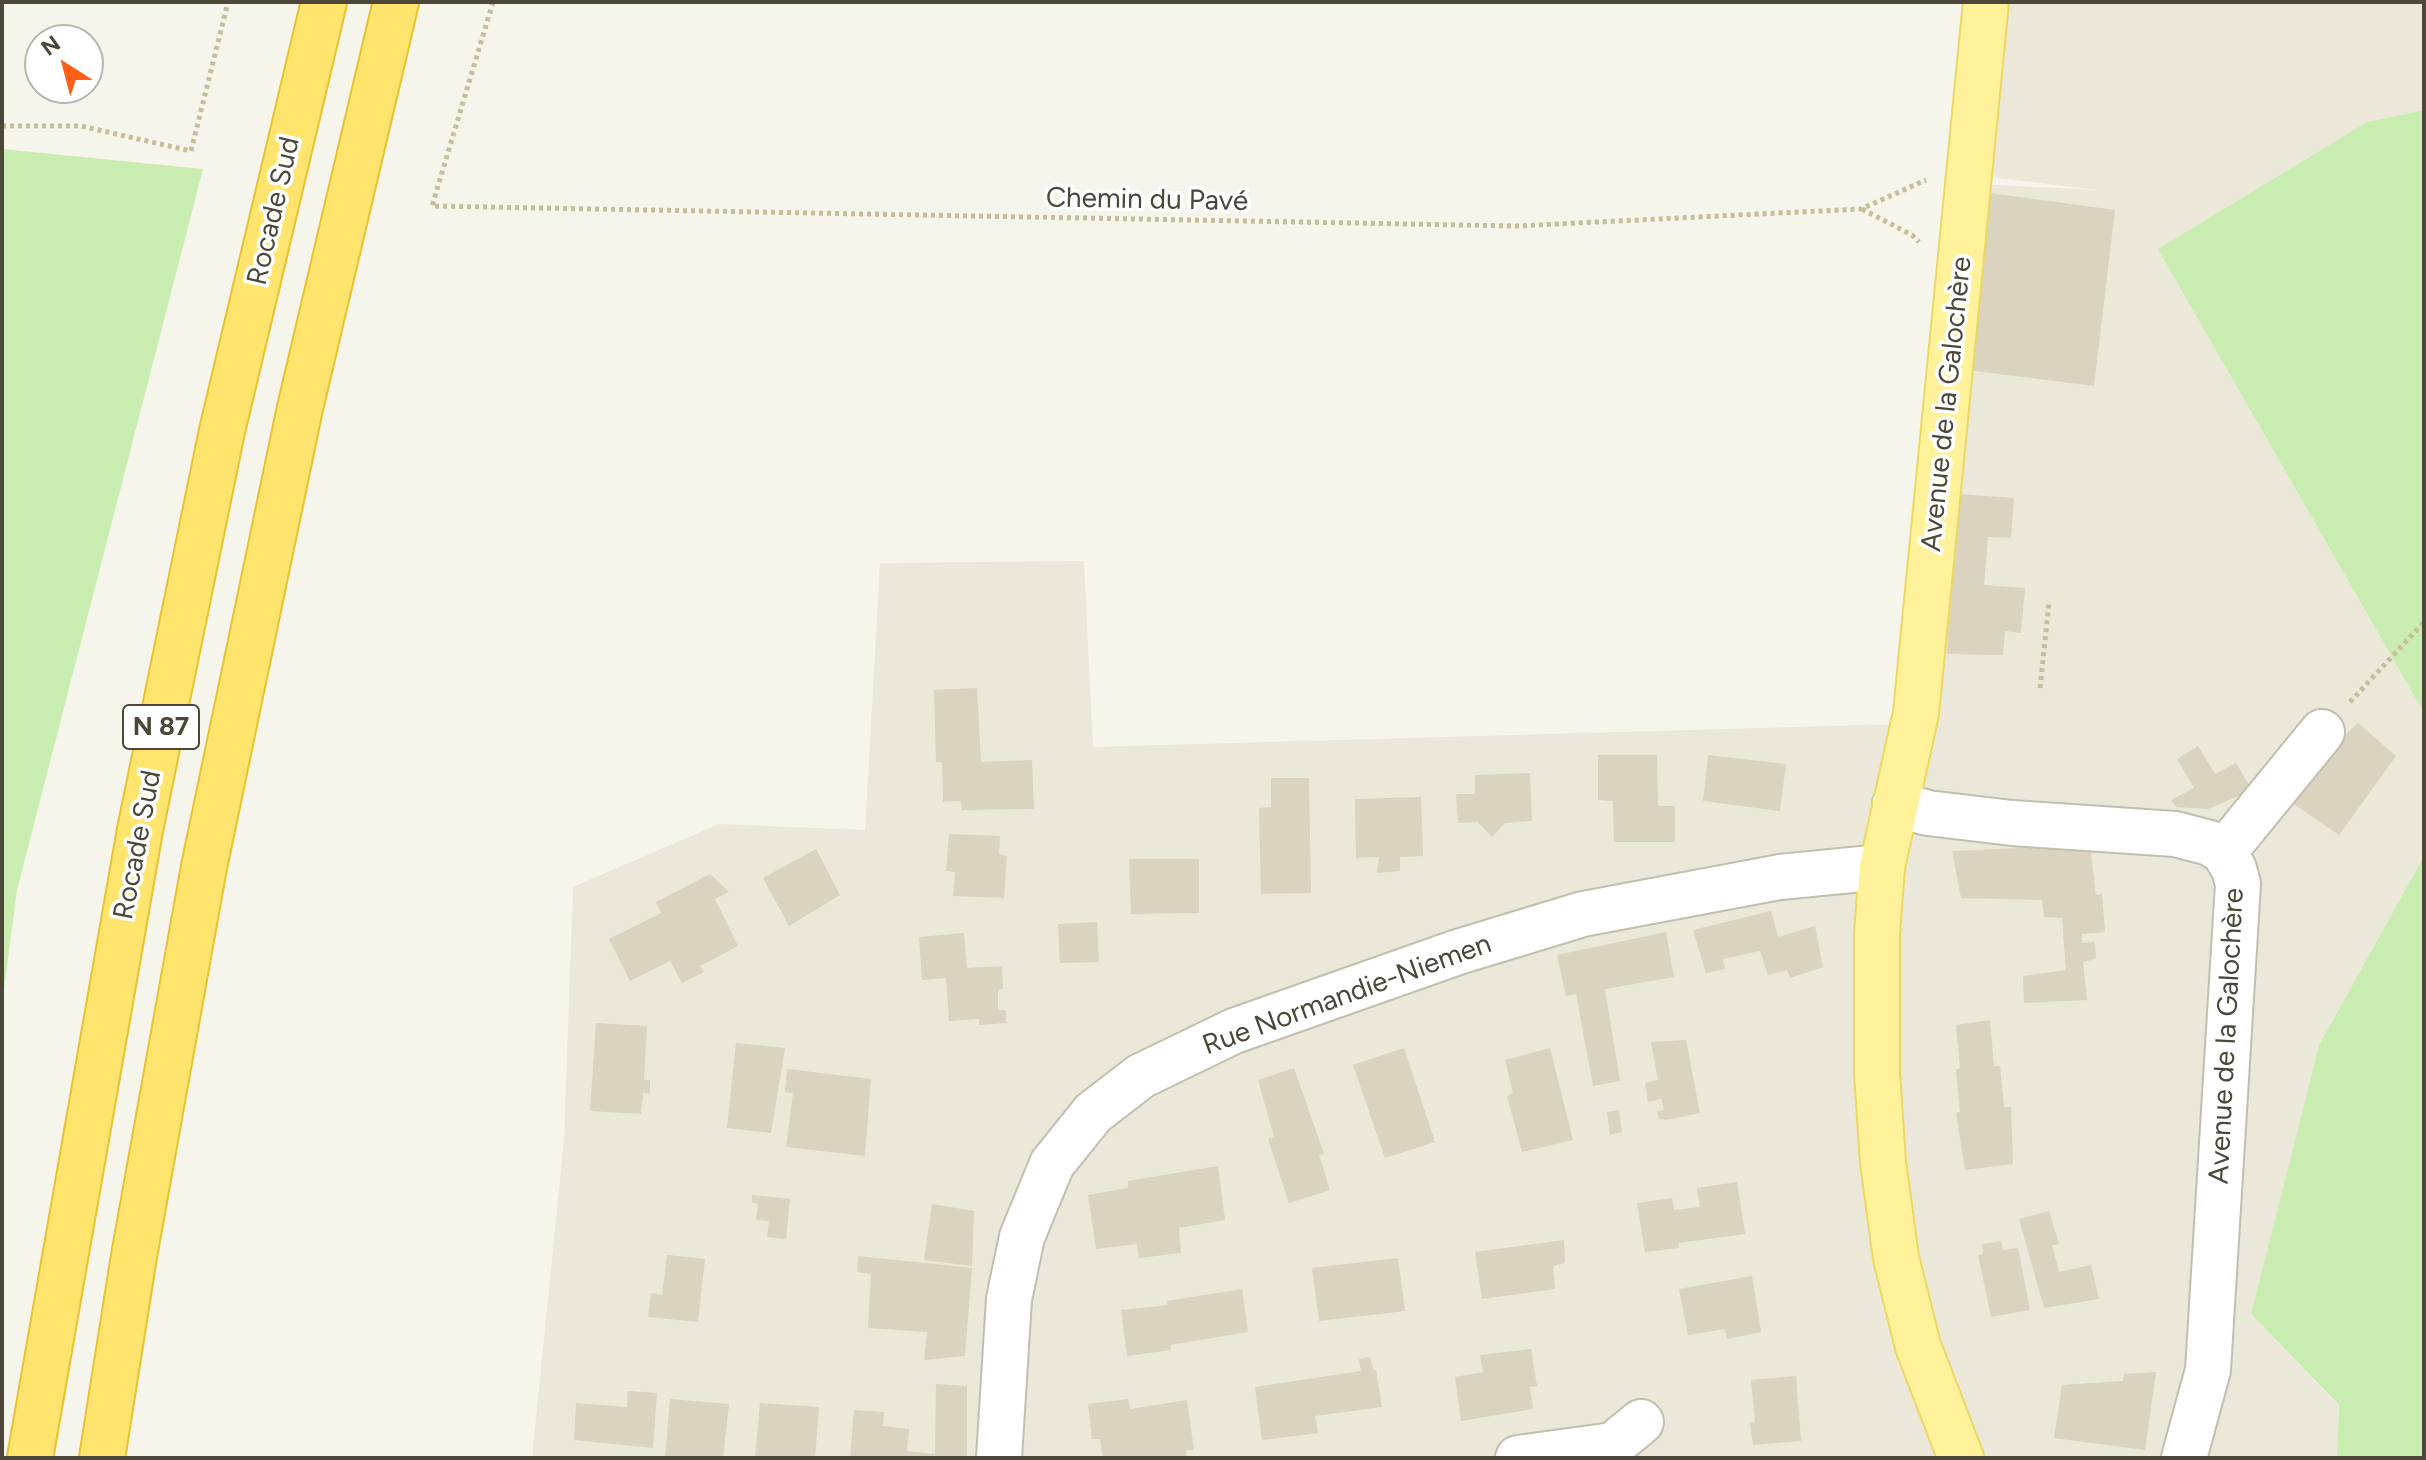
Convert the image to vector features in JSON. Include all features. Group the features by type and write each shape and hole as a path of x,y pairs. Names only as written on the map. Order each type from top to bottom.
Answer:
{"highway":[{"name":"Rocade Sud","path":"30,1458 140,830 222,431 324,2"},
{"name":"N 87","path":"102,1458 134,1256 204,867 300,408 396,2"}],"main road":[{"name":"Avenue de la Galochère","path":"1961,1458 1918,1346 1896,1258 1887,1200 1877,1073 1877,934 1882,867 1916,713 1986,2"}],"street":[{"path":"2224,852 2322,732"},
{"name":"Avenue de la Galochère","path":"1895,804 1928,813 2012,823 2175,834 2210,843 2224,852 2238,884 2208,1370 2184,1458"},
{"name":"Rue Normandie-Niemen","path":"999,1458 1009,1299 1022,1237 1052,1164 1093,1113 1141,1076 1234,1031 1458,952 1583,914 1780,877 1882,867"},
{"path":"1518,1458 1613,1445 1641,1422"}],"path":[{"path":"2,126 81,126 191,151 228,2"},
{"name":"Chemin du Pavé","path":"493,2 432,206 1516,226 1861,209 1971,160"},
{"name":"Chemin du Pavé","path":"1861,209 1912,235 1959,286"},
{"path":"2040,688 2049,603"},
{"path":"2322,732 2424,622"}],"shaded area":[{"path":"1984,2 2424,2 2424,110 2367,122 2159,249 2424,713 2424,856 2319,1045 2251,1314 2339,1406 2337,1458 1975,1458 1905,1254 1889,870 1975,184 2098,190 1981,176"},
{"path":"1084,561 1093,747 1901,724 1860,1071 1946,1458 532,1458 564,1140 573,887 719,824 865,830 880,563"}],"green space":[{"path":"2424,110 2424,713 2158,249 2367,122"},
{"path":"2,149 203,169 17,890 2,1003"},
{"path":"2424,856 2424,1458 2337,1458 2339,1405 2251,1314 2319,1045"}],"building":[{"path":"1990,193 2115,210 2094,386 1967,370"},
{"path":"1956,494 2014,498 2011,538 1988,537 1984,585 2025,588 2021,633 2005,631 2003,655 1947,654"},
{"path":"977,688 981,762 1032,760 1034,809 962,810 961,801 943,802 942,762 936,762 934,690"},
{"path":"2358,723 2396,756 2339,835 2288,800 2315,763"},
{"path":"2198,746 2215,774 2236,763 2252,790 2208,809 2176,807 2171,800 2194,788 2177,759"},
{"path":"1598,755 1657,755 1658,806 1675,806 1675,842 1614,842 1613,801 1598,800"},
{"path":"1708,755 1786,764 1780,811 1703,801"},
{"path":"1530,773 1532,821 1505,823 1492,837 1478,822 1458,823 1456,794 1475,794 1475,775"},
{"path":"1271,778 1309,778 1311,893 1261,894 1259,808 1271,807"},
{"path":"1421,797 1423,856 1400,857 1400,871 1377,873 1379,857 1356,858 1355,799"},
{"path":"949,834 1000,836 999,854 1007,856 1004,898 953,896 955,872 946,871"},
{"path":"2090,845 2096,895 2102,894 2105,932 2082,934 2082,943 2095,942 2096,959 2083,962 2087,1000 2024,1003 2023,976 2066,970 2062,918 2044,917 2042,900 1961,898 1952,851"},
{"path":"816,849 840,895 789,926 763,878"},
{"path":"1129,859 1199,859 1199,913 1131,914"},
{"path":"710,874 729,892 715,899 738,946 700,966 704,972 682,983 670,961 630,981 609,939 661,913 656,902"},
{"path":"1771,911 1778,937 1815,926 1823,967 1790,978 1787,970 1768,975 1760,951 1723,959 1725,969 1706,973 1693,930"},
{"path":"1097,922 1099,962 1060,963 1058,924"},
{"path":"1666,932 1674,977 1605,989 1620,1081 1593,1086 1576,994 1566,996 1557,955"},
{"path":"964,933 967,968 1002,966 1003,989 998,990 998,1010 1006,1010 1006,1023 979,1025 979,1019 949,1021 946,978 922,980 919,937"},
{"path":"1990,1020 1994,1066 2000,1066 2004,1107 2011,1107 2013,1164 1965,1170 1956,1113 1960,1112 1956,1070 1960,1068 1956,1025"},
{"path":"596,1023 647,1026 644,1080 650,1080 650,1094 643,1093 641,1114 590,1111"},
{"path":"1686,1040 1700,1113 1666,1120 1658,1118 1657,1111 1664,1110 1661,1099 1648,1102 1645,1083 1658,1080 1651,1042"},
{"path":"736,1043 785,1048 771,1133 727,1128"},
{"path":"1404,1048 1435,1142 1385,1158 1353,1065"},
{"path":"1550,1048 1573,1140 1522,1152 1507,1096 1513,1093 1505,1060"},
{"path":"1294,1068 1324,1154 1319,1155 1330,1190 1289,1203 1268,1139 1274,1137 1258,1080"},
{"path":"787,1069 871,1079 865,1156 786,1147 793,1093 785,1092"},
{"path":"1619,1110 1622,1132 1610,1135 1607,1112"},
{"path":"1218,1166 1225,1220 1179,1228 1181,1253 1139,1258 1137,1244 1096,1249 1088,1195 1128,1188 1128,1181"},
{"path":"1737,1182 1745,1234 1678,1243 1679,1248 1645,1252 1637,1203 1672,1198 1674,1210 1700,1207 1697,1188"},
{"path":"752,1195 790,1199 786,1239 767,1237 769,1221 756,1220 758,1204 752,1203"},
{"path":"932,1204 974,1211 972,1266 924,1260"},
{"path":"2049,1211 2059,1244 2052,1245 2059,1272 2091,1265 2099,1299 2044,1308 2019,1219"},
{"path":"1564,1240 1565,1263 1553,1266 1555,1289 1482,1299 1475,1252"},
{"path":"2001,1241 2003,1250 2018,1248 2030,1310 1991,1317 1978,1255 1983,1254 1982,1244"},
{"path":"667,1255 705,1259 698,1322 648,1317 651,1293 662,1295"},
{"path":"858,1256 972,1268 965,1356 924,1360 927,1332 868,1328 871,1274 857,1272"},
{"path":"1398,1258 1405,1311 1319,1321 1312,1268"},
{"path":"1752,1276 1761,1332 1727,1339 1725,1329 1688,1335 1679,1289"},
{"path":"1242,1289 1248,1332 1170,1345 1171,1350 1127,1356 1121,1310 1168,1305 1167,1301"},
{"path":"1531,1349 1537,1386 1530,1387 1533,1409 1461,1421 1455,1377 1483,1372 1480,1355"},
{"path":"1370,1357 1373,1370 1376,1370 1382,1407 1315,1416 1318,1433 1262,1440 1255,1387 1361,1371 1359,1359"},
{"path":"2156,1372 2145,1450 2054,1438 2062,1385 2123,1381 2124,1374"},
{"path":"1796,1376 1801,1441 1753,1445 1750,1423 1755,1422 1751,1380"},
{"path":"936,1384 967,1386 967,1458 850,1458 854,1410 884,1412 883,1426 909,1429 907,1451 935,1454"},
{"path":"628,1391 657,1393 653,1448 574,1440 576,1403 627,1407"},
{"path":"670,1399 729,1404 723,1458 665,1458"},
{"path":"1128,1399 1130,1409 1187,1400 1194,1450 1186,1450 1187,1458 1103,1458 1100,1439 1092,1439 1088,1404"},
{"path":"760,1403 819,1407 815,1458 755,1458"}]}
